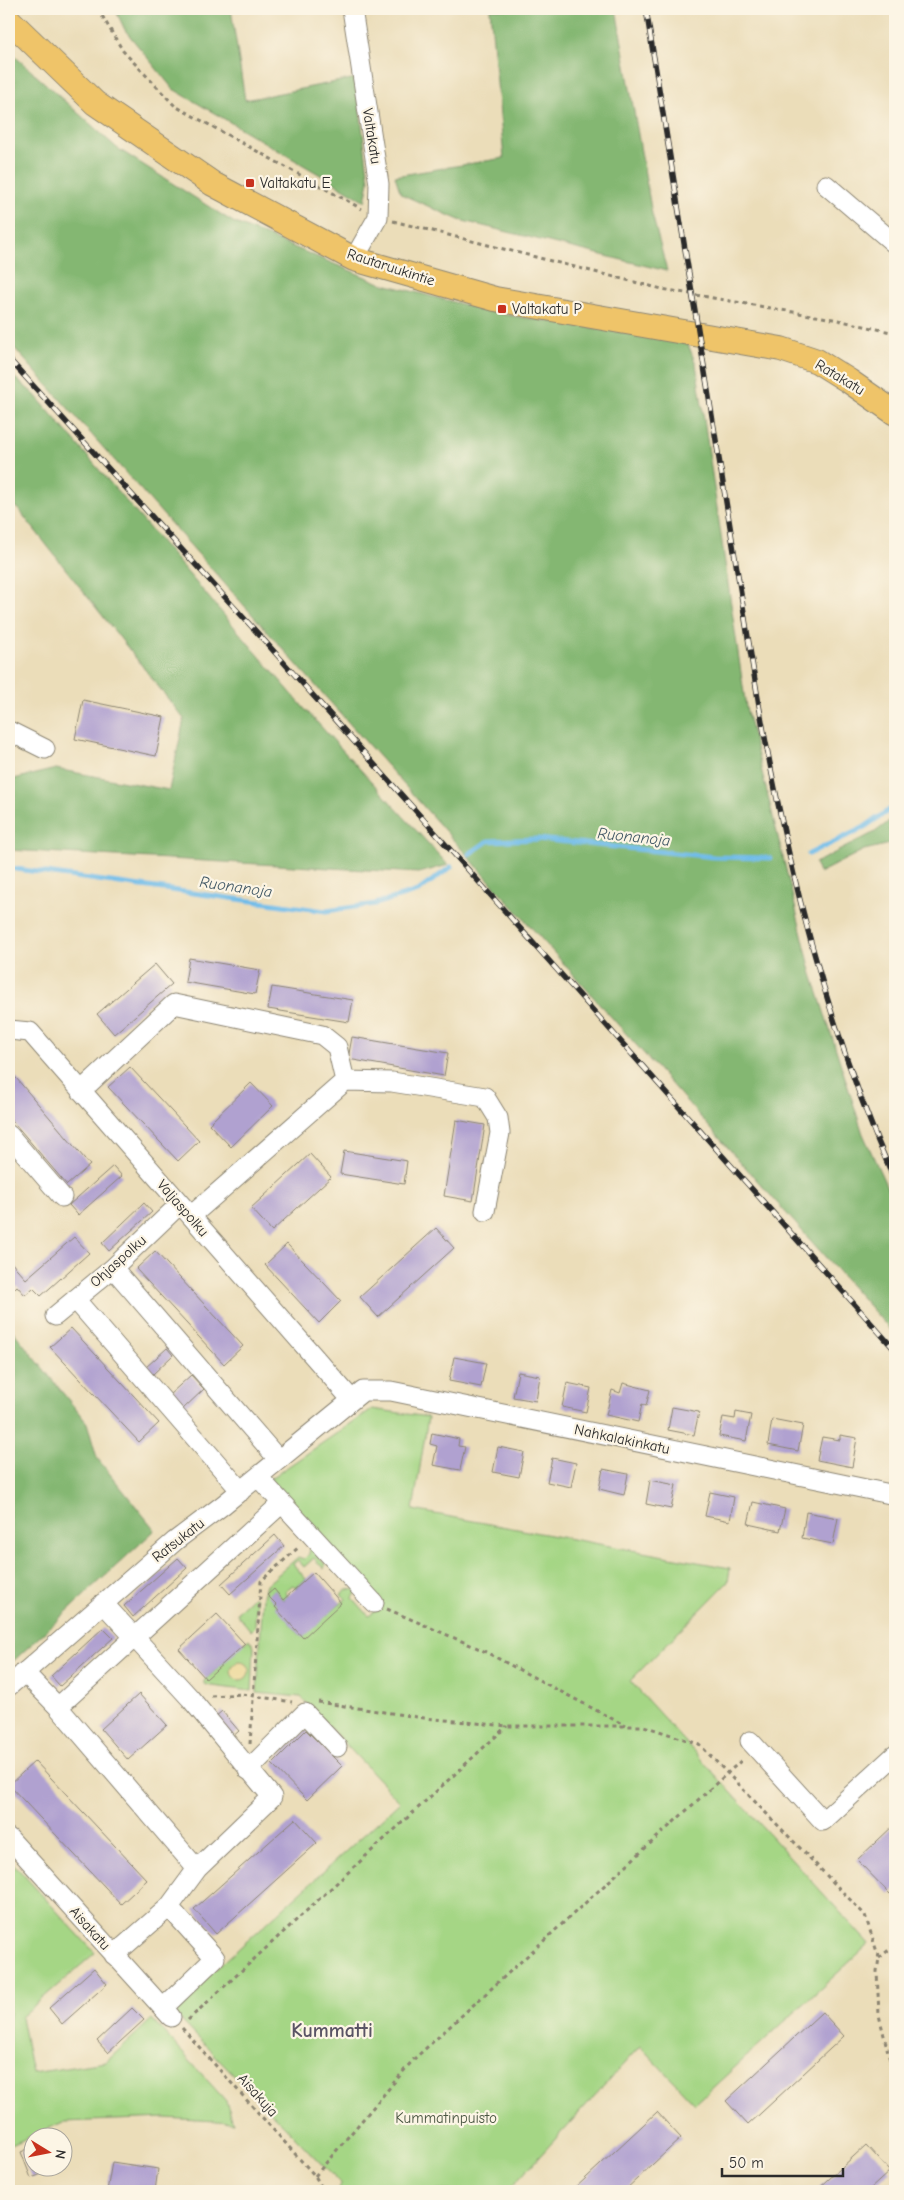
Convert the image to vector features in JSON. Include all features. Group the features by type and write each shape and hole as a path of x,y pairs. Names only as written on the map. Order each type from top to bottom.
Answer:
{"main road":[{"name":"Rautaruukintie","path":"9,20 95,103 213,184 354,259 495,299 781,349"},
{"name":"Ratakatu","path":"781,349 817,362 849,381 895,413"}],"street":[{"name":"Valtakatu","path":"352,9 379,184 378,217 354,259"},
{"path":"826,185 895,244"},
{"path":"9,731 45,749"},
{"path":"81,1091 174,1004 322,1035 336,1048 345,1081 392,1082 485,1097 498,1118 500,1133 485,1211"},
{"name":"Valjaspolku","path":"9,1030 30,1032 351,1399"},
{"name":"Ohjaspolku","path":"55,1316 345,1081"},
{"path":"9,1135 62,1197"},
{"path":"113,1268 278,1459"},
{"path":"75,1299 241,1491"},
{"name":"Nahkalakinkatu","path":"351,1399 363,1391 391,1391 895,1495"},
{"name":"Ratsukatu","path":"9,1686 175,1541 322,1426 351,1399"},
{"path":"258,1476 374,1604"},
{"path":"58,1707 282,1503"},
{"path":"103,1603 190,1698 272,1797 197,1869 169,1907 114,1955"},
{"path":"24,1672 58,1707 197,1869"},
{"path":"248,1770 305,1713 337,1748"},
{"path":"752,1744 823,1821 895,1755"},
{"name":"Aisakatu","path":"9,1838 172,2017"},
{"path":"169,1907 215,1958 172,2017"}],"path":[{"path":"98,9 123,51 175,106 378,217 662,289 833,319 895,332"},
{"path":"248,1770 261,1582 311,1535"},
{"path":"374,1604 480,1649 627,1726"},
{"path":"190,1698 242,1694 297,1702"},
{"path":"315,1702 424,1718 508,1726 644,1726 699,1744 865,1915 879,1958 876,1971 880,2015 895,2081"},
{"path":"172,2017 508,1726"},
{"path":"315,2176 413,2060 727,1773 752,1744"},
{"path":"879,1958 895,1946"},
{"name":"Aisakuja","path":"172,2017 315,2176 324,2191"}],"green space":[{"path":"115,9 231,9 245,100 356,78 369,181 365,201 173,89 125,30"},
{"path":"490,9 616,9 652,214 667,271 459,220 401,194 395,176 504,158"},
{"path":"9,51 117,148 233,222 380,283 500,314 687,342 696,364 746,707 811,971 863,1134 895,1205 895,1335 9,342"},
{"path":"9,373 34,394 303,707 448,865 419,873 9,850 9,775 14,779 56,769 169,790 184,719 19,510 9,502"},
{"path":"895,817 895,843 864,850 819,873 815,863 875,832"},
{"path":"9,1326 87,1423 97,1458 155,1530 9,1665"},
{"name":"Kummatinpuisto","path":"372,1409 428,1417 413,1510 730,1568 728,1582 630,1681 869,1944 695,2104 640,2046 508,2191 339,2191 340,2183 171,2010 400,1802 301,1697 257,1693 263,1596 266,1585 298,1557 304,1559 309,1554 310,1547 325,1564 324,1569 314,1558 304,1567 298,1560 293,1564 306,1579 296,1588 293,1585 285,1591 288,1596 283,1600 274,1589 268,1595 302,1637 346,1599 341,1594 347,1589 358,1590 353,1598 369,1616 383,1604 270,1479"},
{"path":"253,1597 256,1600 255,1627 251,1631 237,1614"},
{"path":"249,1639 254,1647 252,1691 204,1684 204,1681"},
{"path":"9,1859 95,1953 21,2017 32,2073 106,2062 152,2019 226,2101 233,2122 165,2118 63,2122 50,2128 22,2128 22,2140 9,2146"}],"sand":[{"path":"240,1662 246,1665 249,1671 246,1677 240,1680 234,1677 231,1671 234,1665"}],"building":[{"path":"83,700 164,717 156,756 75,739"},
{"path":"189,958 260,970 255,994 185,982"},
{"path":"155,964 172,984 114,1034 97,1014"},
{"path":"272,987 353,1000 349,1022 268,1009"},
{"path":"352,1037 448,1053 444,1076 348,1059"},
{"path":"130,1067 199,1141 178,1161 108,1087"},
{"path":"11,1072 90,1165 67,1185 9,1117 9,1074"},
{"path":"251,1083 273,1106 231,1147 209,1124"},
{"path":"456,1120 485,1125 473,1201 444,1196"},
{"path":"344,1151 407,1161 404,1184 340,1174"},
{"path":"310,1154 331,1177 272,1231 251,1208"},
{"path":"113,1166 122,1176 78,1215 69,1205"},
{"path":"144,1203 152,1212 109,1251 102,1243"},
{"path":"436,1228 454,1248 378,1317 360,1297"},
{"path":"74,1237 89,1253 41,1296 33,1288 25,1295 17,1286 9,1294 9,1260 26,1279"},
{"path":"287,1244 341,1301 319,1323 265,1265"},
{"path":"155,1251 243,1346 224,1364 136,1269"},
{"path":"71,1328 159,1423 139,1442 50,1347"},
{"path":"167,1348 173,1355 152,1375 145,1368"},
{"path":"454,1357 486,1363 481,1387 449,1381"},
{"path":"518,1372 540,1376 536,1401 513,1397"},
{"path":"191,1375 204,1389 182,1410 169,1395"},
{"path":"567,1383 591,1388 586,1412 562,1407"},
{"path":"623,1383 650,1390 646,1406 642,1404 638,1422 606,1415 612,1390 620,1393"},
{"path":"672,1407 699,1412 694,1435 668,1430"},
{"path":"736,1412 751,1415 746,1441 719,1436 723,1417 735,1419"},
{"path":"772,1419 803,1425 798,1451 768,1445"},
{"path":"432,1433 459,1439 458,1446 465,1447 460,1470 433,1465 437,1446 430,1444"},
{"path":"840,1435 857,1438 852,1467 817,1460 822,1437 840,1440"},
{"path":"498,1447 524,1452 519,1477 493,1472"},
{"path":"552,1458 576,1463 571,1487 547,1482"},
{"path":"603,1469 628,1474 624,1495 599,1489"},
{"path":"650,1480 676,1485 671,1509 646,1504"},
{"path":"710,1492 734,1497 730,1521 705,1516"},
{"path":"753,1502 785,1509 780,1531 748,1524"},
{"path":"806,1512 838,1518 833,1544 802,1538"},
{"path":"275,1535 284,1546 230,1594 221,1584"},
{"path":"178,1558 187,1568 133,1617 124,1606"},
{"path":"314,1572 341,1603 303,1638 275,1607 277,1605 267,1595 274,1589 283,1600"},
{"path":"217,1614 245,1644 206,1679 179,1649"},
{"path":"103,1628 113,1638 60,1686 51,1676"},
{"path":"139,1694 167,1725 128,1760 101,1729"},
{"path":"222,1711 239,1731 231,1738 214,1718"},
{"path":"306,1730 342,1766 307,1800 272,1764"},
{"path":"35,1761 147,1880 121,1904 9,1785"},
{"path":"295,1819 317,1843 216,1934 194,1909"},
{"path":"895,1824 895,1889 890,1894 857,1860"},
{"path":"94,1968 107,1984 62,2024 49,2008"},
{"path":"132,2008 144,2020 108,2053 97,2041"},
{"path":"822,2012 844,2036 748,2125 726,2101"},
{"path":"657,2112 681,2138 624,2191 572,2191"},
{"path":"866,2145 890,2171 868,2191 816,2191"},
{"path":"112,2162 158,2169 155,2191 107,2191"}],"waterway":[{"name":"Ruonanoja","path":"809,854 863,828 895,806"},
{"name":"Ruonanoja","path":"469,854 488,841 538,839 714,857 770,858"},
{"name":"Ruonanoja","path":"9,868 326,911 375,904 418,891 451,867"}],"railway":[{"path":"646,9 770,766 797,887 830,1007 871,1124 895,1181"},
{"path":"9,359 262,638 895,1350"}],"place":[{"name":"Valtakatu E","path":"250,183"},
{"name":"Valtakatu P","path":"502,309"}],"district":[{"name":"Kummatti","path":"332,2030"}]}
